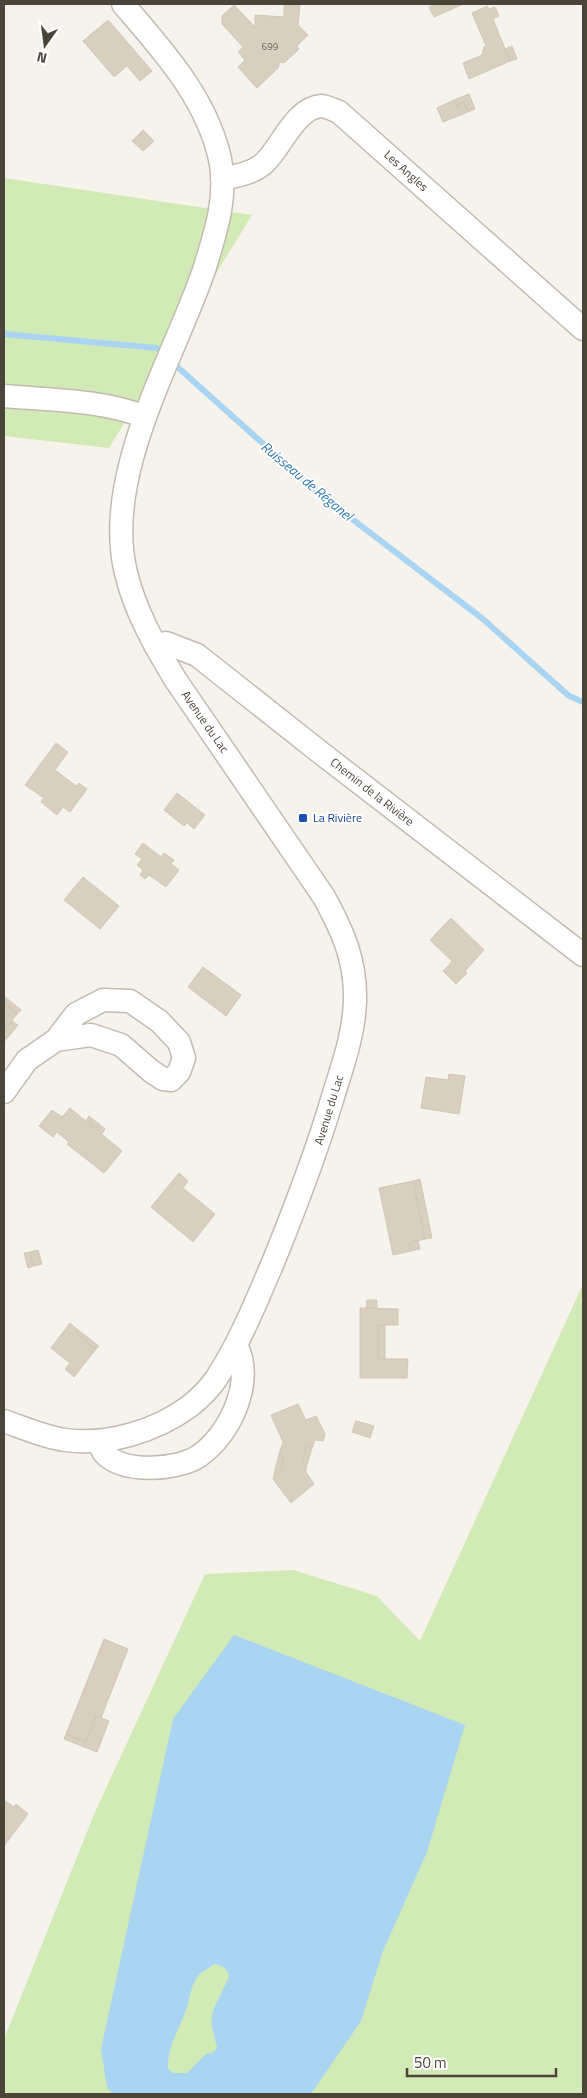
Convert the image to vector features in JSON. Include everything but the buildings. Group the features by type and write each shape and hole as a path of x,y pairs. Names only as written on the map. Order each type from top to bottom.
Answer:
{"street":[{"name":"Avenue du Lac","path":"4,1421 66,1440 98,1441 152,1428 191,1405 211,1385 236,1345 257,1302 283,1238 319,1143 354,1025 355,977 351,955 342,930 324,897 175,679 155,645 132,595 125,571 122,546 122,516 128,477 145,417 210,251 222,198 222,179 214,136 200,104 179,71 123,4"},
{"name":"Les Angles","path":"222,179 245,174 262,165 308,110 322,106 339,112 583,329"},
{"path":"4,396 66,401 130,411 145,417"},
{"name":"Chemin de la Rivière","path":"155,645 166,643 197,655 583,955"},
{"path":"4,1092 27,1060 56,1040 76,1014 103,1000 130,1001 159,1021 178,1042 184,1058 179,1072 171,1080 163,1079 121,1045 91,1035 56,1040"},
{"path":"98,1441 105,1454 133,1466 155,1468 179,1465 199,1456 220,1436 236,1407 242,1385 242,1356 236,1345"}],"green space":[{"path":"4,178 252,215 109,448 4,436"},
{"path":"583,1284 583,2094 4,2094 4,2039 95,1812 205,1574 293,1570 377,1596 420,1641"}],"water":[{"path":"234,1635 465,1725 427,1852 383,1951 361,2021 311,2094 112,2094 107,2087 101,2049 173,1719","holes":["214,1964 226,1969 229,1977 214,2008 211,2021 217,2048 212,2053 206,2054 187,2073 174,2073 168,2069 169,2054 187,2008 193,1984 198,1976"]}],"waterway":[{"name":"Ruisseau de Réganel","path":"4,334 157,348 164,355"},
{"name":"Ruisseau de Réganel","path":"172,362 318,493 483,619 569,696 583,702"}],"place":[{"name":"La Rivière","path":"303,818"}]}
